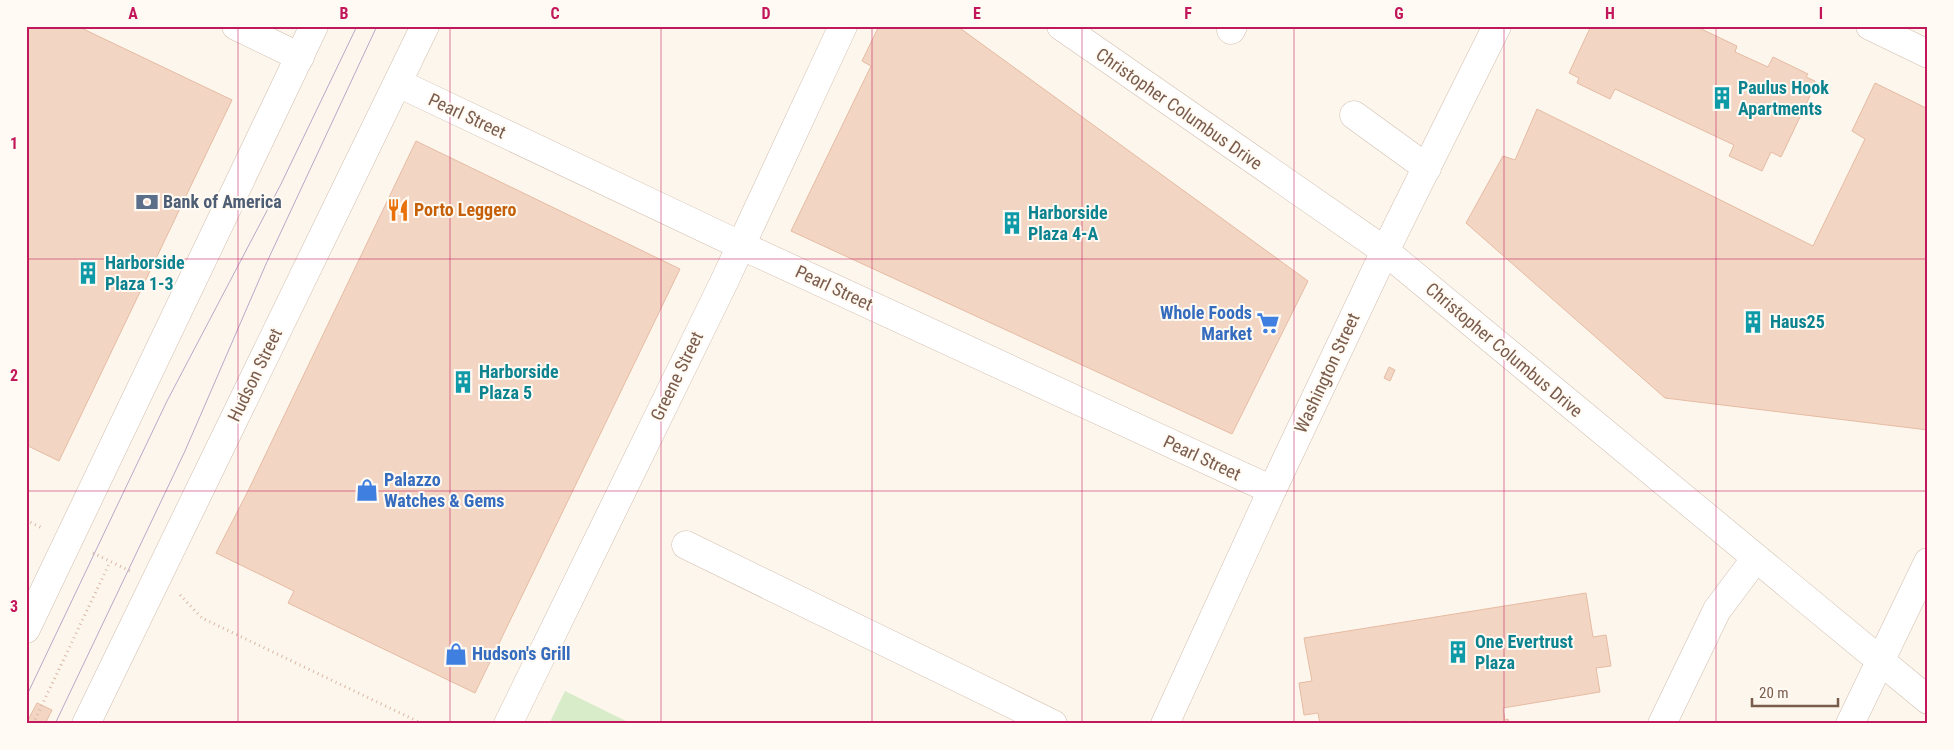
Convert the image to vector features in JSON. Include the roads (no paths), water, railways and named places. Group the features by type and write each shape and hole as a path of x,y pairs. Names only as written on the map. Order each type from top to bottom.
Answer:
{"street":[{"path":"236,26 300,57"},
{"path":"26,629 314,26"},
{"name":"Hudson Street","path":"86,724 426,26"},
{"name":"Greene Street","path":"508,724 740,245 843,26"},
{"name":"Christopher Columbus Drive","path":"1061,26 1385,251 1928,700"},
{"name":"Washington Street","path":"1165,724 1272,490 1385,251 1498,26"},
{"path":"1870,26 1928,54"},
{"name":"Pearl Street","path":"398,83 740,245 1272,490"},
{"path":"1354,115 1427,168"},
{"path":"686,545 1053,724"},
{"path":"1662,724 1717,610 1756,558"},
{"path":"1850,724 1928,562"}],"tram line":[{"path":"26,697 167,401 281,184 357,26"},
{"path":"55,724 185,451 266,264 377,26"}],"place":[{"name":"Paulus Hook Apartments","path":"1722,98"},
{"name":"Bank of America","path":"147,202"},
{"name":"Porto Leggero","path":"398,210"},
{"name":"Harborside Plaza 4-A","path":"1012,223"},
{"name":"Harborside Plaza 1-3","path":"88,273"},
{"name":"Haus25","path":"1753,322"},
{"name":"Whole Foods Market","path":"1268,323"},
{"name":"Harborside Plaza 5","path":"463,382"},
{"name":"Palazzo Watches & Gems","path":"367,490"},
{"name":"One Evertrust Plaza","path":"1458,652"},
{"name":"Hudson's Grill","path":"456,654"}]}
